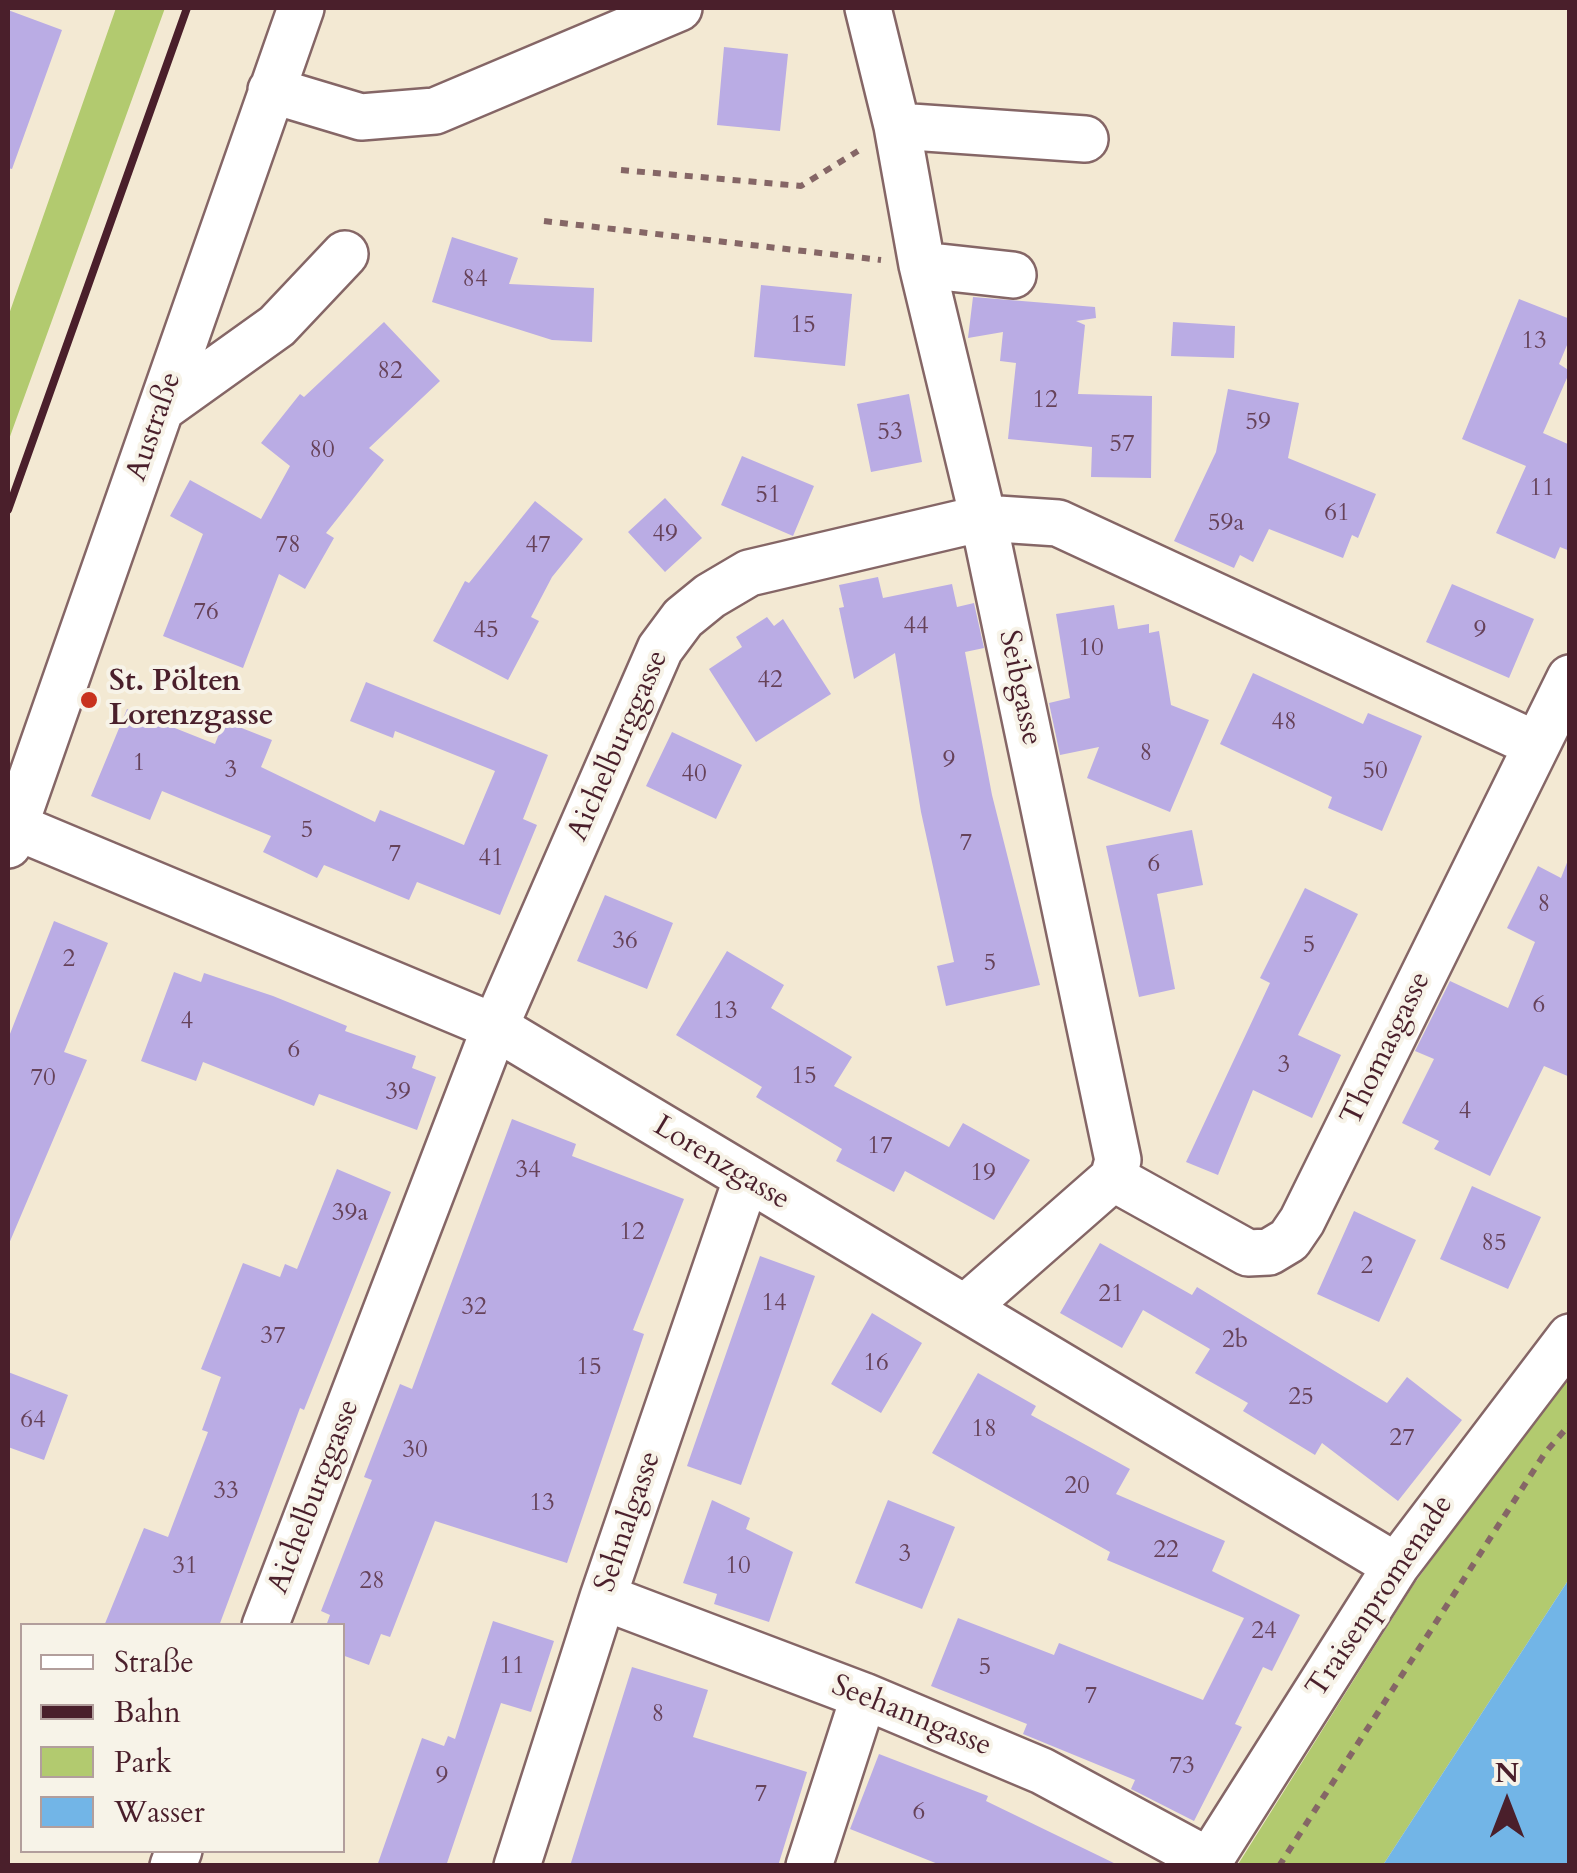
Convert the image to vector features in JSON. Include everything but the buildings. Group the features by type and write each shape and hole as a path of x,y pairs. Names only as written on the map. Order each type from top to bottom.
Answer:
{"street":[{"name":"Austraße","path":"11,835 301,8"},
{"path":"271,90 360,117 435,111 679,8"},
{"name":"Seibgasse","path":"868,8 897,126 922,266 983,518 1115,1133 1118,1160 1113,1178"},
{"path":"897,126 1085,139"},
{"path":"161,409 277,326 345,254"},
{"path":"922,266 1014,275"},
{"name":"Aichelburggasse","path":"266,1623 494,1027 660,649 683,618 749,573 983,518 1058,523 1538,746"},
{"name":"Thomasgasse","path":"1113,1178 1248,1253 1282,1246 1302,1221 1570,678"},
{"name":"Lorenzgasse","path":"11,835 494,1027 1396,1566"},
{"path":"966,1307 1113,1178"},
{"name":"Sehnalgasse","path":"517,1866 603,1597 746,1180"},
{"name":"Traisenpromenade","path":"1207,1863 1396,1566 1570,1337"},
{"name":"Seehanngasse","path":"603,1597 864,1696 1042,1771 1207,1863"},
{"path":"809,1866 864,1696"}],"path":[{"path":"621,170 801,186 897,126"},
{"path":"544,221 922,266"},
{"path":"1279,1866 1545,1454 1570,1424"}],"green space":[{"path":"116,8 165,8 8,442 8,317"},
{"path":"1569,1370 1569,1579 1383,1865 1237,1866 1414,1584"}],"water":[{"path":"1569,1579 1569,1865 1383,1865"}],"railway":[{"path":"8,510 187,8"}],"place":[{"name":"St. Pölten Lorenzgasse","path":"89,700"}]}
